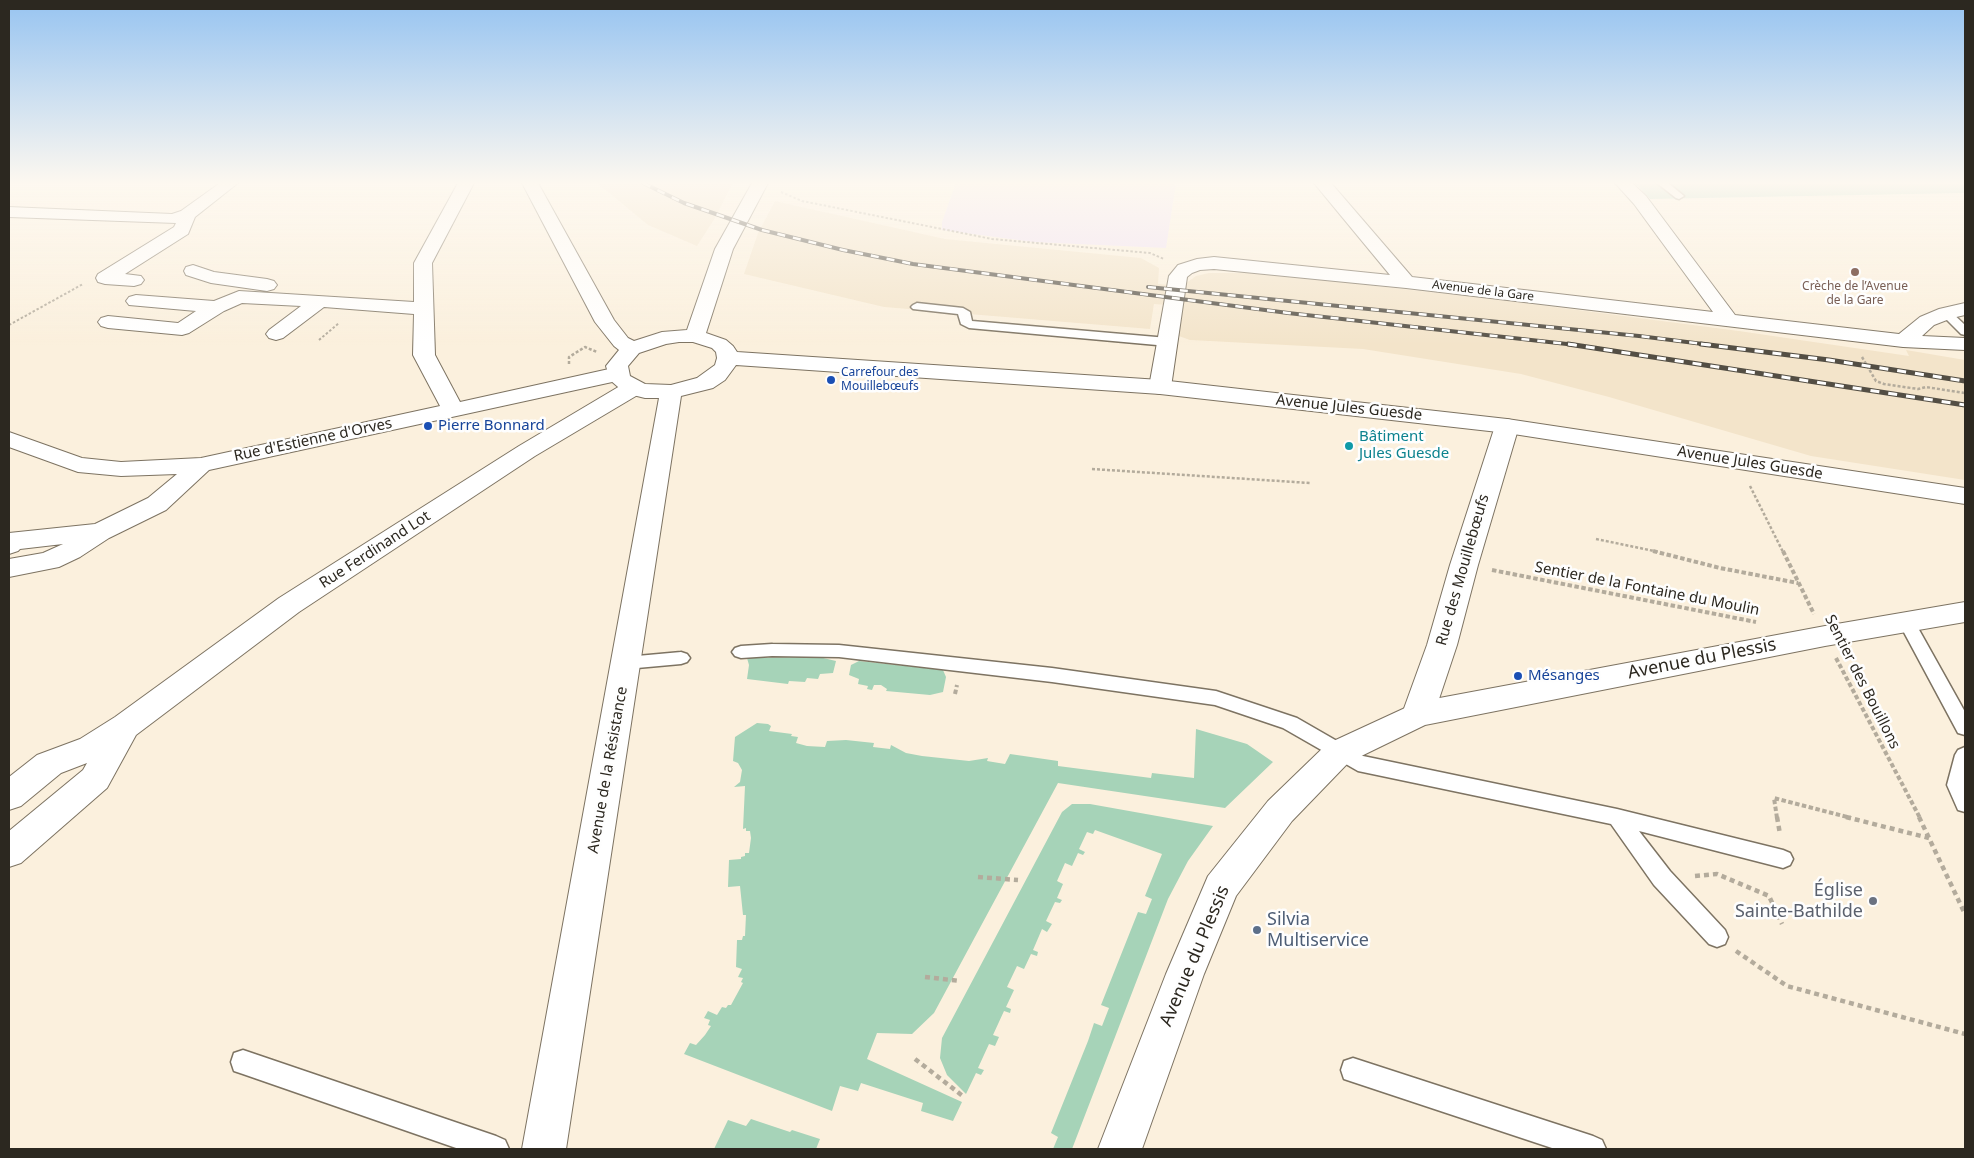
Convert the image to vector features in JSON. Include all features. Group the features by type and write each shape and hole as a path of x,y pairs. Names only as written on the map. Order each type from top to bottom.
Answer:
{"street":[{"path":"134,280 105,278 171,237"},
{"path":"437,237 423,263 424,355 453,410"},
{"path":"559,237 605,322 627,345"},
{"path":"695,336 712,282 730,237"},
{"path":"1368,237 1406,282"},
{"path":"1667,237 1728,319"},
{"name":"Avenue de la Gare","path":"1185,269 1197,265 1232,264 1406,282 1903,341 1965,344"},
{"path":"1160,387 1178,276 1185,269"},
{"path":"193,271 211,277 423,303"},
{"path":"108,322 182,330 217,307 239,297 423,303"},
{"path":"136,301 217,307"},
{"path":"276,334 320,301"},
{"path":"1903,341 1926,321 1956,311"},
{"path":"695,336 719,344 726,350 728,358 725,367 711,379 689,388 672,392 658,392 626,381 617,366 623,357 627,345 662,338 695,336"},
{"name":"Avenue Jules Guesde","path":"728,358 1160,387 1507,426 1965,496"},
{"name":"Rue d'Estienne d'Orves","path":"9,439 78,465 121,469 202,465 453,410 626,381"},
{"name":"Rue Ferdinand Lot","path":"9,796 49,764 91,748 126,726 289,605 527,451 626,381"},
{"name":"Avenue de la Résistance","path":"544,1149 672,392"},
{"name":"Rue des Mouillebœufs","path":"1418,714 1442,645 1464,565 1507,426"},
{"path":"9,568 49,561 71,551 100,532 157,504 202,465"},
{"path":"9,545 12,541 100,532"},
{"name":"Avenue du Plessis","path":"1120,1149 1185,974 1221,887 1280,811 1338,753 1418,714 1825,636 1965,612"},
{"name":"Rue Ferdinand Lot","path":"9,852 95,778 126,726"}],"lane":[{"path":"917,307 959,310 964,312 965,321 969,324 1168,342"},
{"path":"1956,311 1965,331"},
{"path":"1907,623 1965,728"},
{"path":"741,652 772,650 839,651 1052,675 1216,698 1290,723 1338,753 1358,763 1617,817 1783,859"},
{"path":"626,663 681,658"},
{"path":"1965,755 1957,785 1965,804"},
{"path":"1617,817 1662,878 1717,937"},
{"path":"243,1062 496,1149"},
{"path":"1353,1070 1593,1149"}],"path":[{"path":"986,237 1150,252 1185,269"},
{"path":"569,366 569,357 585,347 604,356 627,345"},
{"path":"1869,356 1861,354 1876,381 1918,389 1926,387 1965,393"},
{"name":"Sentier des Bouillons","path":"1737,460 1825,636 1930,838 1965,914"},
{"path":"1092,468 1310,483"},
{"path":"1596,539 1677,556 1720,568 1799,583"},
{"name":"Sentier de la Fontaine du Moulin","path":"1464,565 1757,622"},
{"path":"1783,859 1774,798 1930,838"},
{"path":"1662,878 1717,874 1768,896 1782,924"},
{"path":"978,877 1018,880"},
{"path":"1717,937 1787,986 1965,1034"},
{"path":"925,976 960,981"},
{"path":"915,1060 964,1097"}],"shaded area":[{"path":"676,237 703,237 697,246"},
{"path":"757,237 936,237 1141,258 1159,268 1158,284 1182,286 1196,276 1209,273 1264,273 1516,302 1739,331 1909,356 1906,350 1965,360 1965,480 1811,456 1609,397 1521,374 1363,349 1190,340 1176,335 1179,306 1154,304 1150,329 884,307 744,274"},
{"path":"995,237 1168,237 1166,248 1033,242"}],"green space":[{"path":"819,657 836,661 833,673 820,674 818,679 807,678 805,682 789,681 788,684 747,679 749,665 747,658"},
{"path":"859,661 943,670 946,677 943,692 930,695 886,691 887,689 881,685 874,685 872,690 867,689 868,686 858,684 859,679 849,675 851,665"},
{"path":"757,723 771,726 769,731 792,734 791,736 798,737 796,743 807,746 825,747 827,741 846,740 874,743 873,747 890,749 891,745 906,753 922,756 969,761 988,758 987,761 1005,764 1010,754 1058,761 1058,766 1151,778 1152,773 1194,778 1196,729 1247,744 1273,762 1225,808 1058,783 934,1013 912,1034 877,1033 867,1059 962,1102 953,1121 921,1111 923,1103 861,1083 858,1091 840,1086 832,1111 684,1054 690,1043 696,1045 711,1026 708,1025 710,1020 704,1018 708,1011 717,1015 722,1007 726,1008 728,1005 731,1005 743,983 741,982 743,978 738,977 742,969 736,967 737,940 742,940 743,936 745,936 746,915 743,915 740,886 728,887 729,860 741,859 741,857 745,856 745,853 749,853 751,838 750,831 746,831 746,828 743,829 745,786 734,787 740,782 742,770 738,763 733,761 735,737"},
{"path":"1072,804 1090,804 1213,826 1188,861 1168,899 1072,1149 1053,1149 1058,1137 1051,1133 1094,1023 1102,1026 1109,1008 1101,1005 1138,912 1146,914 1152,899 1145,896 1162,854 1095,830 1093,834 1087,832 1079,849 1085,852 1083,855 1078,853 1072,866 1065,863 1057,881 1063,884 1057,898 1062,900 1060,903 1055,902 1046,921 1052,924 1047,932 1042,929 1033,950 1038,952 1037,956 1031,954 1024,969 1017,966 1007,987 1014,990 1006,1007 1011,1009 1010,1013 1004,1011 993,1035 999,1037 995,1046 989,1044 978,1068 984,1070 981,1075 976,1073 966,1094 947,1075 940,1058 942,1038 1062,812"},
{"path":"751,1119 790,1132 792,1130 820,1139 816,1149 714,1149 728,1120 746,1126"}],"railway":[{"path":"791,237 913,264 1288,313 1571,344"},
{"path":"1148,287 1639,336 1711,345"},
{"path":"1571,344 1576,345"},
{"path":"1571,344 1965,405"},
{"path":"1701,344 1829,360 1965,381"}],"place":[{"name":"Crèche de l’Avenue de la Gare","path":"1855,272"},
{"name":"Carrefour des Mouillebœufs","path":"831,380"},
{"name":"Pierre Bonnard","path":"428,426"},
{"name":"Bâtiment Jules Guesde","path":"1349,446"},
{"name":"Mésanges","path":"1518,676"},
{"name":"Église Sainte-Bathilde","path":"1873,901"},
{"name":"Silvia Multiservice","path":"1257,930"}]}
